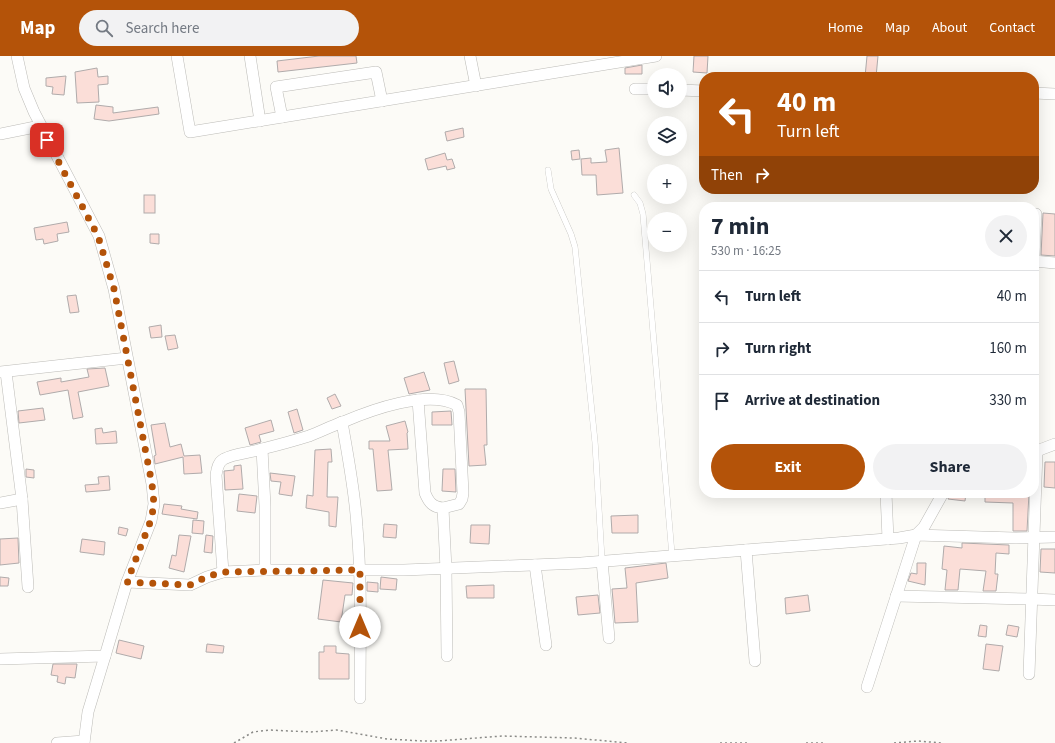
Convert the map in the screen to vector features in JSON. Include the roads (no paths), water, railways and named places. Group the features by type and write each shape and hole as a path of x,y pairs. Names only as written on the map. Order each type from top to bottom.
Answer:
{"street":[{"path":"17,56 24,88 40,126 98,236 114,289 152,484 154,504 151,520 127,582 88,712 84,742 57,743"},
{"path":"177,56 190,132 656,56"},
{"path":"250,56 260,121"},
{"path":"470,56 476,86"},
{"path":"282,117 276,87 376,72 382,101"},
{"path":"635,89 647,89"},
{"path":"687,90 699,91"},
{"path":"1039,93 1055,94"},
{"path":"0,134 40,126"},
{"path":"1039,261 1055,262"},
{"path":"28,587 22,499 3,372 127,358"},
{"path":"223,572 216,475 222,460 230,456 262,449 310,435 382,408 418,400 445,400 457,405 459,412 463,493 459,504 443,508 435,507 428,501 425,493 418,400"},
{"path":"342,422 355,501 360,570 360,698"},
{"path":"1039,451 1055,444"},
{"path":"262,449 265,506 264,570"},
{"path":"886,498 888,539"},
{"path":"867,687 916,535 924,527 940,498"},
{"path":"1029,674 1035,498"},
{"path":"0,503 22,499"},
{"path":"443,508 446,569 447,656"},
{"path":"127,582 190,585 206,577 223,572 264,570 446,569 536,565 888,539 916,535 1015,538 1055,537"},
{"path":"746,550 755,661"},
{"path":"602,561 609,638"},
{"path":"536,565 546,645"},
{"path":"896,596 1055,600"},
{"path":"0,659 105,656"}],"lane":[{"path":"548,170 551,189 571,234 575,247 595,442 602,561"},
{"path":"634,195 640,203 643,214 672,555"}]}
